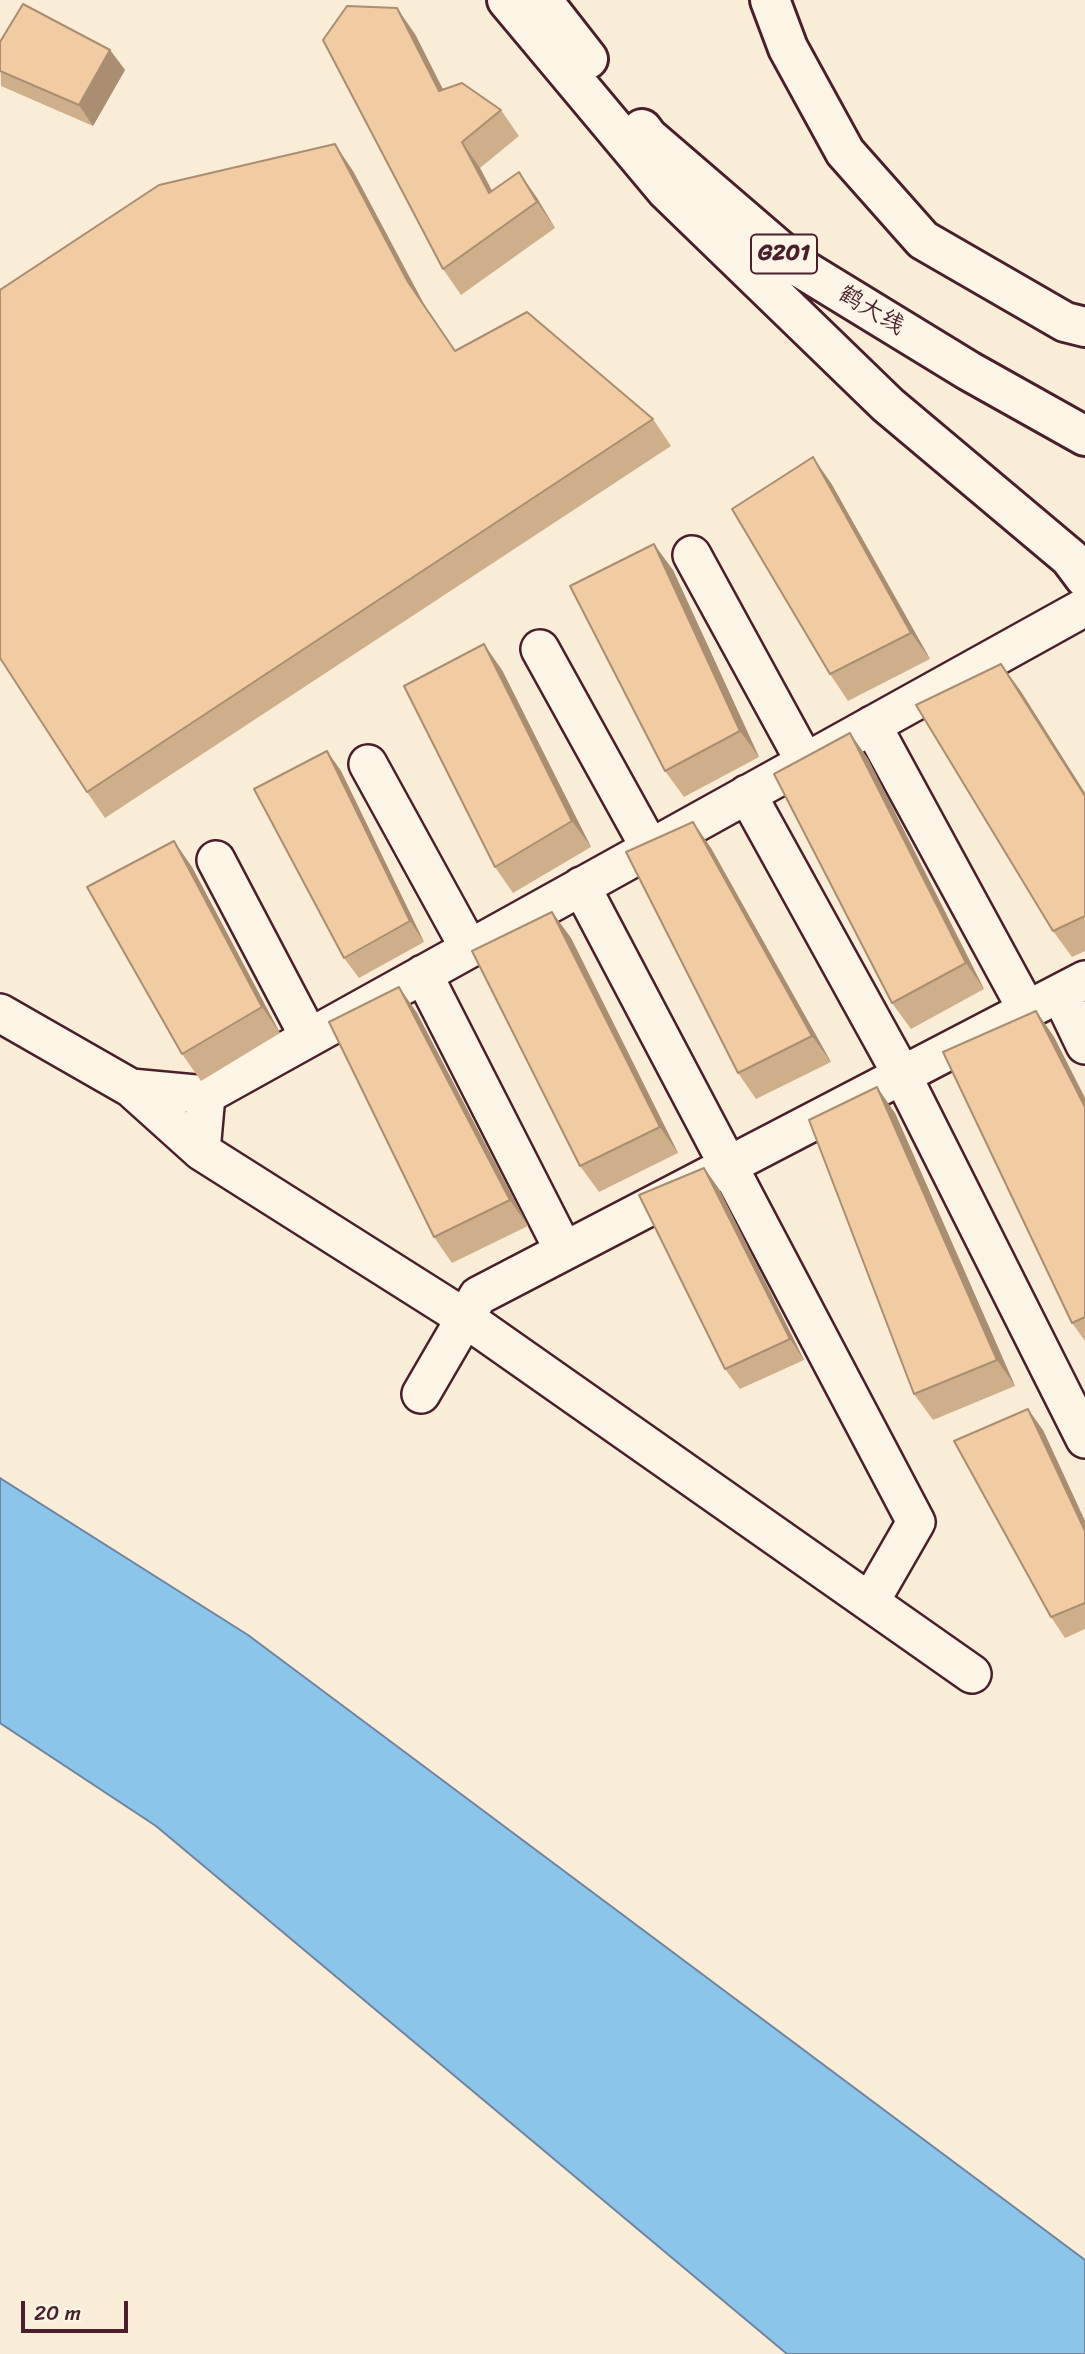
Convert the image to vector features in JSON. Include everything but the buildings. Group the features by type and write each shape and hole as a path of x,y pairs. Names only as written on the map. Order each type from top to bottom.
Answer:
{"highway":[{"path":"507,0 666,190 888,405 1070,558 1085,578"},
{"name":"鹤大线","path":"542,0 648,137 799,267 969,371 1085,436"},
{"path":"770,0 788,48 845,152 923,240 1065,322 1085,327"}],"street":[{"path":"692,555 805,762"},
{"path":"131,1088 206,1094 1085,607"},
{"path":"540,649 650,848"},
{"path":"872,725 1027,1010"},
{"path":"368,764 469,948"},
{"path":"747,794 902,1075 1085,1439"},
{"path":"216,860 309,1037"},
{"path":"581,886 916,1522 870,1602"},
{"path":"423,974 564,1251"},
{"path":"421,1394 478,1296 1072,986 1085,1045"},
{"path":"0,1013 131,1088 201,1151 465,1318 972,1674"},
{"path":"201,1151 206,1094"}],"water":[{"path":"0,1478 248,1635 1085,2260 1085,2354 787,2354 156,1826 0,1723"}]}
